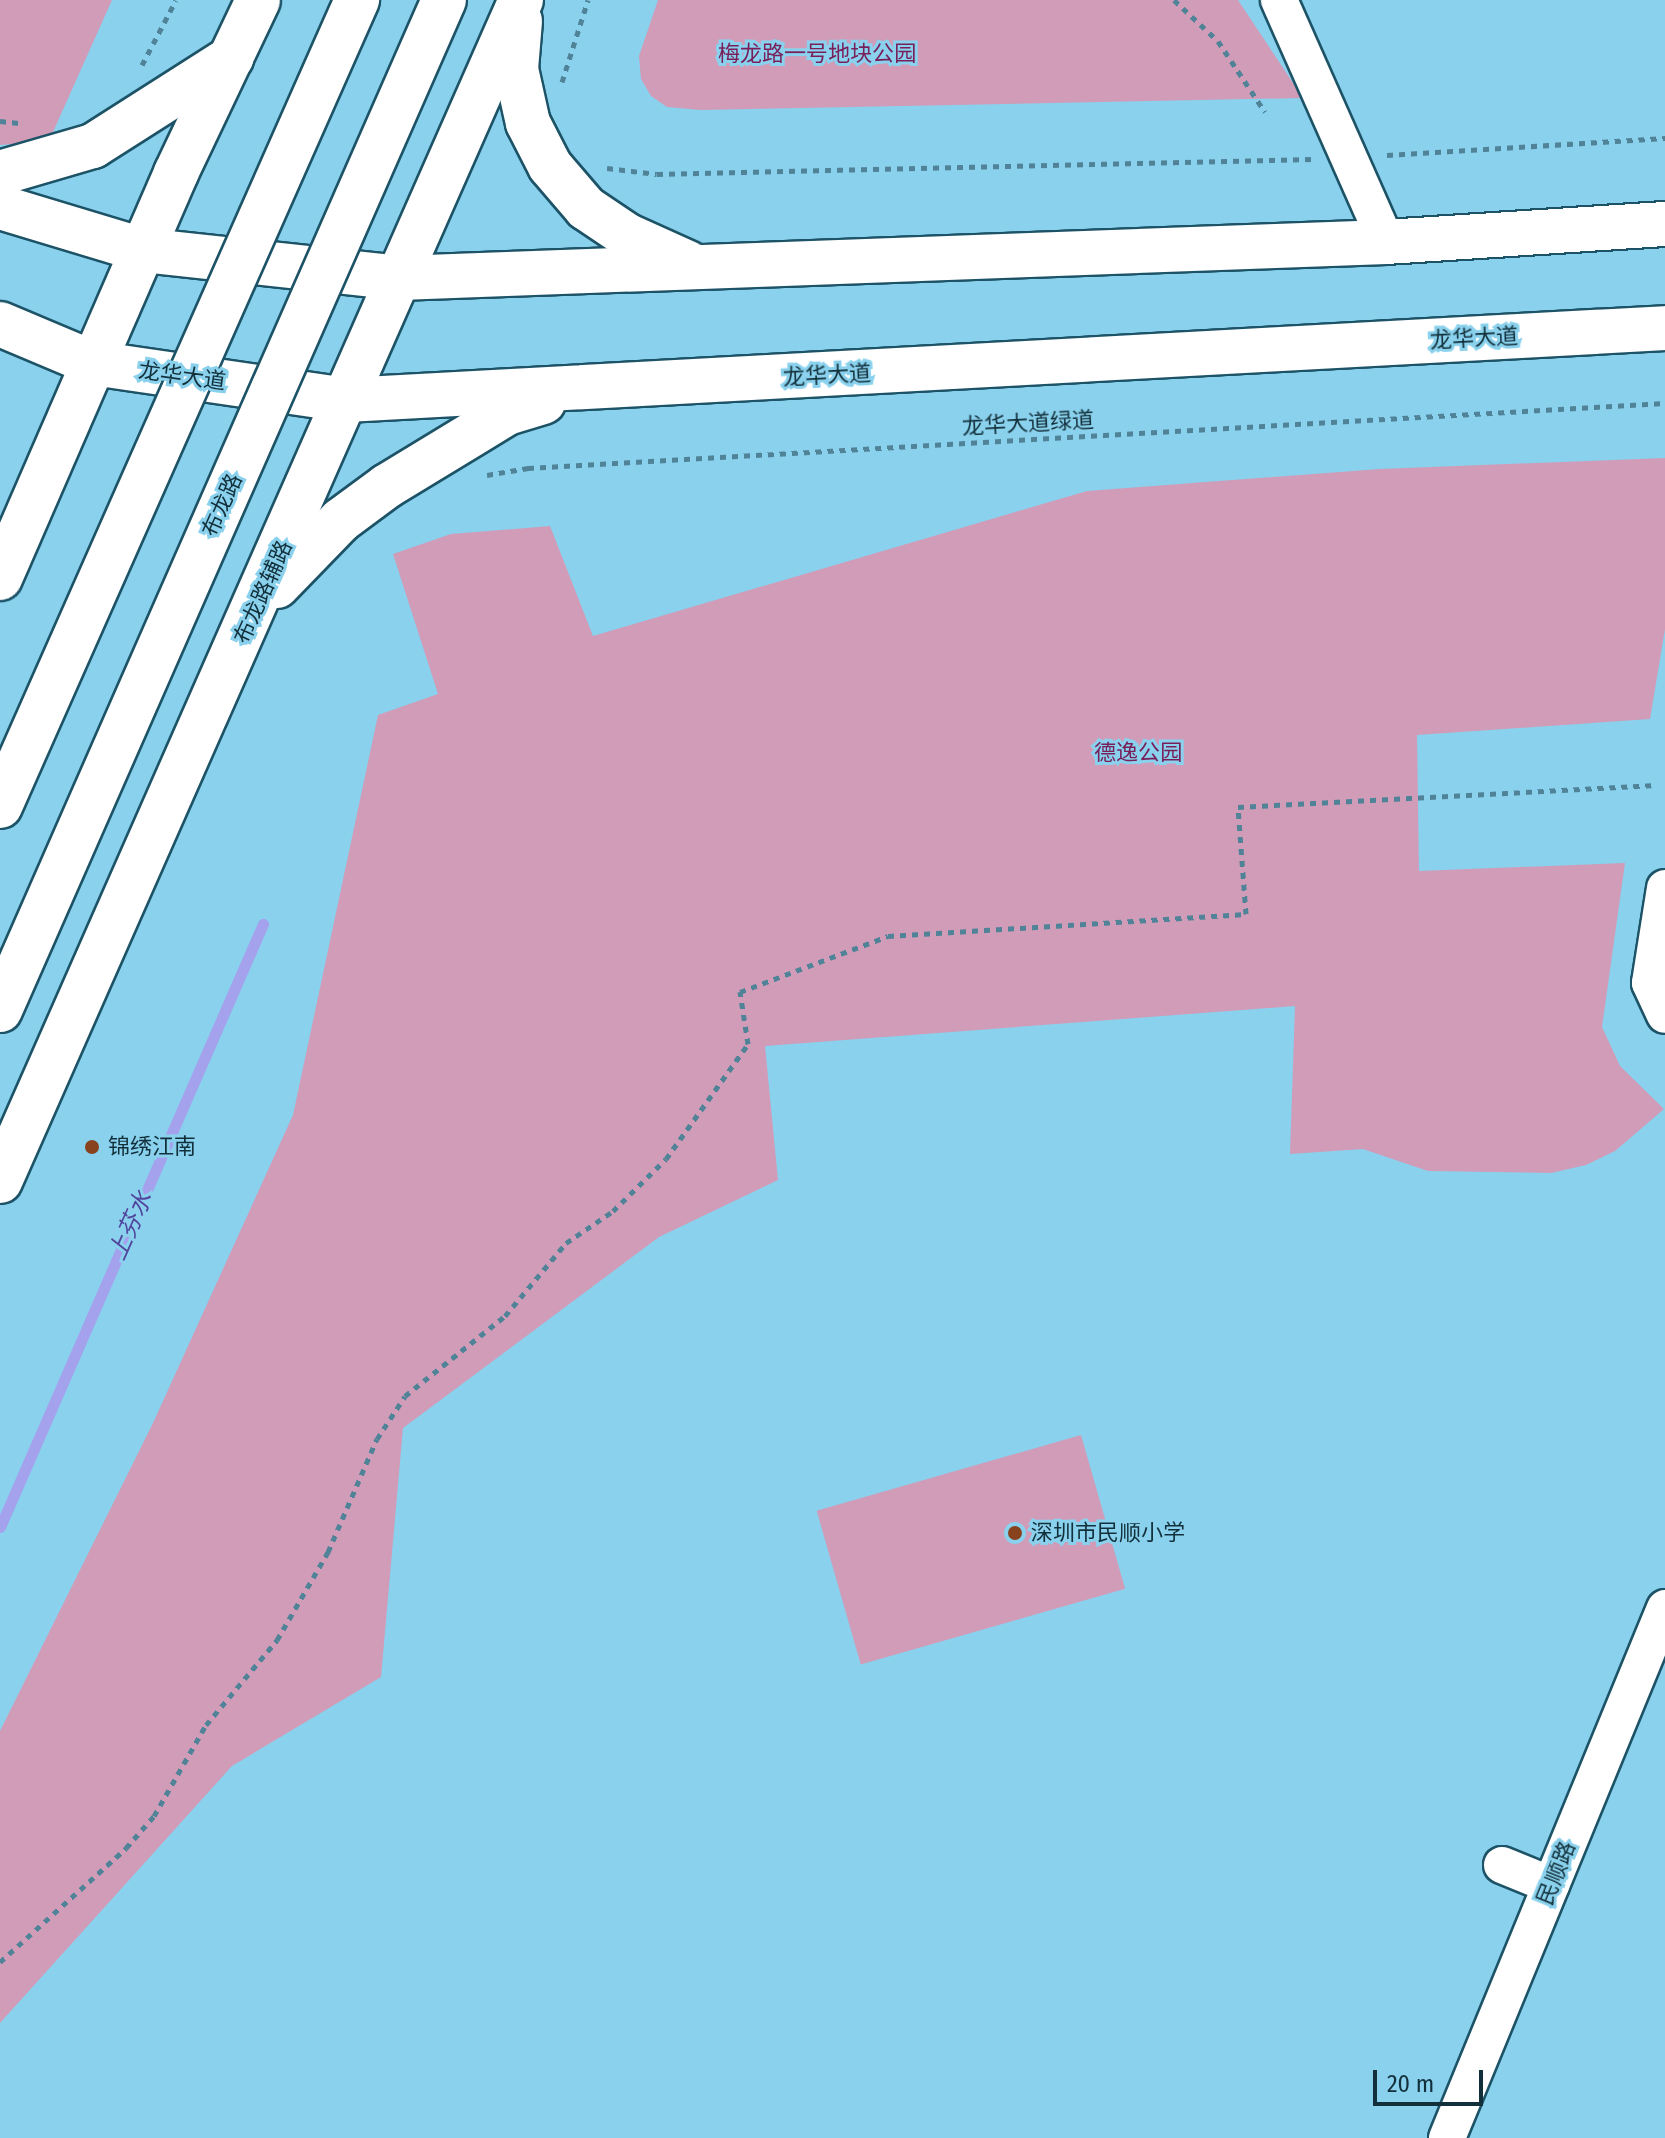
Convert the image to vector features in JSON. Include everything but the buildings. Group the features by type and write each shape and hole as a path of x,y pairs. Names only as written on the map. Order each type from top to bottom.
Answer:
{"main road":[{"path":"0,578 142,250 258,0"},
{"path":"0,806 357,0"},
{"name":"布龙路","path":"0,1010 444,0"},
{"path":"521,0 516,69 528,123 550,166 586,208 626,235 698,267"},
{"name":"布龙路辅路","path":"0,1181 521,0"},
{"path":"0,173 93,146 231,58"},
{"path":"0,207 142,250 399,278 1386,242 1665,224"},
{"name":"龙华大道","path":"0,324 93,363 346,400 1665,328"},
{"path":"249,622 293,566 387,486 507,413 588,388"}],"street":[{"path":"1279,0 1386,242"},
{"path":"1665,888 1650,983 1665,1015"},
{"name":"民顺路","path":"1447,2138 1665,1608"},
{"path":"1502,1865 1551,1885"}],"path":[{"path":"561,92 563,70 588,0"},
{"path":"1174,0 1218,41 1265,112"},
{"path":"1400,154 1665,138"},
{"path":"598,165 657,174 1304,160"},
{"name":"龙华大道绿道","path":"481,477 543,467 1665,403"},
{"path":"0,1962 126,1848 154,1816 206,1725 277,1640 328,1552 377,1439 405,1396 505,1316 566,1243 613,1211 666,1159 748,1044 740,992 888,936 1246,914 1238,807 1651,785"}],"green space":[{"path":"0,0 112,0 49,141 0,145"},
{"name":"梅龙路一号地块公园","path":"658,0 1238,0 1303,98 701,110 667,107 651,96 641,79 639,56"},
{"name":"德逸公园","path":"1665,458 1665,629 1650,719 1417,735 1419,871 1625,863 1602,1027 1620,1066 1664,1109 1615,1151 1586,1165 1551,1173 1428,1171 1363,1149 1290,1154 1295,1006 765,1046 778,1180 659,1237 403,1428 381,1677 232,1766 0,2023 0,1731 153,1423 293,1115 378,715 438,694 393,554 451,534 550,526 593,636 1087,491 1380,469"},
{"path":"1081,1435 1125,1589 861,1665 817,1511"}],"waterway":[{"name":"上芬水","path":"0,1527 263,924"}],"place":[{"name":"锦绣江南","path":"92,1147"},
{"name":"深圳市民顺小学","path":"1015,1533"}]}
